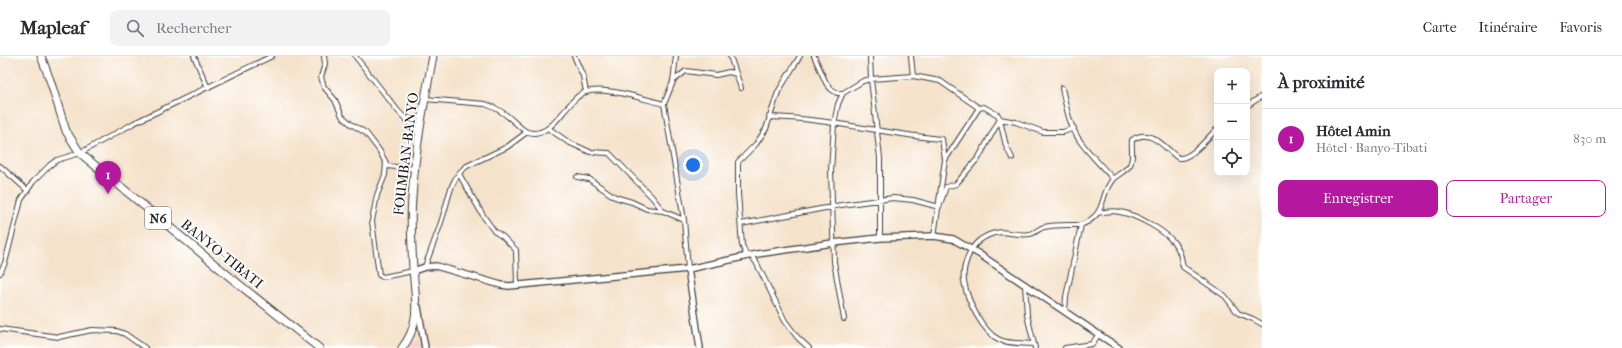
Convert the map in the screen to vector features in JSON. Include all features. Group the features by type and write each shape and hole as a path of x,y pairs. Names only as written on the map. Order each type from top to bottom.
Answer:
{"highway":[{"name":"BANYO-TIBATI","path":"41,56 66,131 80,153 241,286 319,348"},
{"name":"FOUMBAN-BANYO","path":"402,348 414,324 417,301 413,271 411,214 419,133 433,56"}],"street":[{"path":"194,56 208,88"},
{"path":"0,273 5,263 22,200 27,190 50,165 57,160 80,153 134,123 272,56"},
{"path":"324,56 325,64 321,77 324,87 335,100 342,116 351,124 366,133 373,141 385,159 387,166 376,195 372,221 377,253 378,272 379,275 383,277 425,267 436,266 501,285 516,285 688,269 749,256 833,242 880,238 934,236 953,239 979,254 1026,284 1119,348"},
{"path":"355,56 398,111 419,133"},
{"path":"574,56 583,76 586,92"},
{"path":"676,56 673,82 664,104 684,220 688,269 700,348"},
{"path":"730,56 740,88"},
{"path":"800,56 778,92 766,129 756,144 738,162 738,194 742,245 749,256 756,262 785,321 798,338 809,348"},
{"path":"814,56 830,89 837,93 842,93 871,79 913,76 940,81 979,108 984,107 998,115 1006,146 1012,158"},
{"path":"870,56 871,79 880,158 880,238"},
{"path":"911,56 913,76"},
{"path":"673,82 686,71 716,74 729,72 736,74"},
{"path":"1062,88 1068,115 1081,141 1114,179"},
{"path":"425,267 450,192 462,170 474,162 507,147 527,132 535,132 548,128 578,97 586,92 598,90 664,104"},
{"path":"842,93 834,124 831,171 834,262 844,318"},
{"path":"1250,104 1262,96"},
{"path":"425,99 485,104 494,107 527,132"},
{"path":"945,160 979,108"},
{"path":"769,117 793,118 942,139 945,160 934,236"},
{"path":"1000,119 1016,122 1043,132 1063,132 1074,128"},
{"path":"939,207 946,187 956,184 979,158 1000,119"},
{"path":"548,128 568,142 590,152 609,153 652,197 663,211"},
{"path":"1026,284 1027,315 1034,346 1000,340 985,328 970,299 964,280 966,264 971,250 981,240 1000,232 1031,234 1047,227 1081,225 1098,213 1114,179 1130,164 1132,155 1132,140 1135,138 1141,136 1151,136 1178,158 1181,158 1190,155 1214,132"},
{"path":"0,166 27,190"},
{"path":"387,166 415,169"},
{"path":"459,174 494,231 516,250 516,285"},
{"path":"577,177 589,179 615,197 632,202 648,210 663,211 684,220"},
{"path":"741,224 832,207 902,198 939,207"},
{"path":"1098,213 1119,212 1134,217 1162,232 1176,245 1182,258 1183,267 1225,296 1238,313 1252,318 1262,324"},
{"path":"1065,311 1067,289 1081,225"},
{"path":"417,301 425,348"},
{"path":"0,329 54,336 92,330 117,331 125,334 145,348"},
{"path":"1065,348 1092,344 1099,334"}],"shaded area":[{"path":"410,341 421,343 422,348 406,348"}],"place":[{"name":"Hôtel Amin","path":"108,194"}]}
